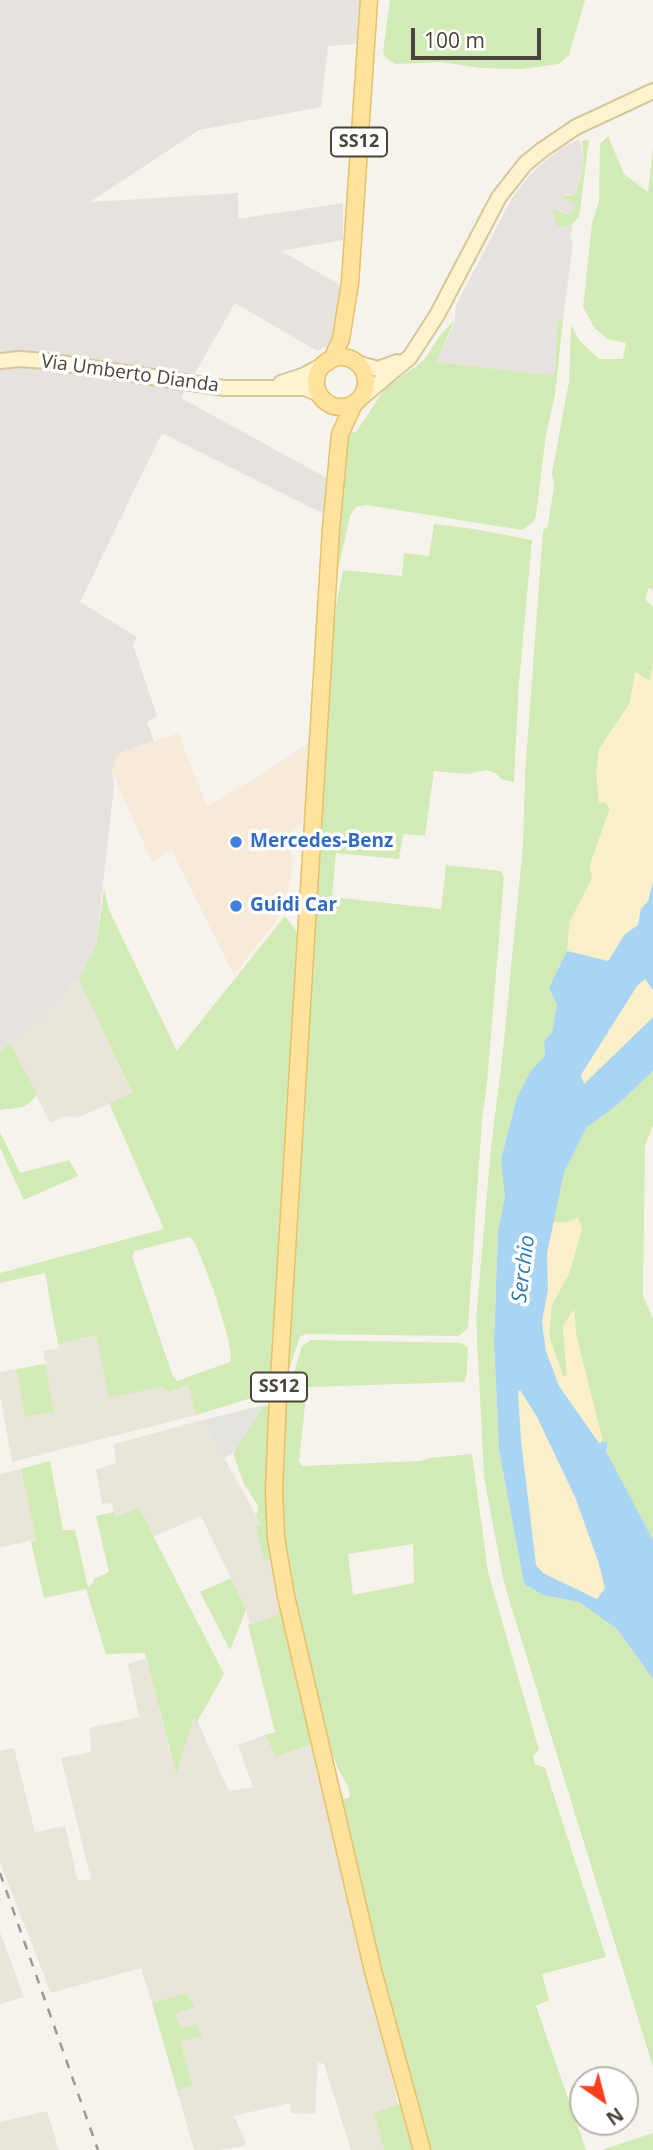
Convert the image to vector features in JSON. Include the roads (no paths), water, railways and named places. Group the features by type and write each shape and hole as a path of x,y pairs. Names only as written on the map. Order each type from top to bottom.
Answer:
{"main road":[{"name":"SS12","path":"369,0 347,338 354,362 365,378 358,400 340,434 331,529 274,1490 276,1538 292,1623 373,1971 422,2150"},
{"path":"323,398 340,407 358,400 403,364 445,299 499,197 525,164 559,137 653,91"},
{"name":"SS12","path":"338,446 334,418 323,398 317,378 326,363 332,359 341,339 348,292"},
{"path":"326,363 338,358 372,369 384,369 415,349"},
{"name":"Via Umberto Dianda","path":"0,361 47,361 224,388 305,388 323,398"},
{"name":"Via Umberto Dianda","path":"260,388 306,375 326,363"}],"water":[{"name":"Serchio","path":"653,882 653,990 645,979 637,986 581,1075 584,1084 653,1017 653,1071 616,1106 586,1128 564,1173 547,1253 548,1289 542,1322 546,1351 559,1386 599,1443 608,1441 606,1451 653,1540 653,1679 617,1629 579,1602 543,1595 524,1584 499,1450 494,1342 498,1231 505,1197 501,1159 517,1097 530,1072 545,1056 544,1041 552,1032 557,1004 549,988 567,951 608,961 625,934 638,925 641,909 648,901","holes":["520,1390 537,1417 575,1497 599,1564 605,1588 597,1599 543,1573 536,1565 521,1440"]}],"railway":[{"path":"0,1873 98,2150"}],"place":[{"name":"Mercedes-Benz","path":"236,842"},
{"name":"Guidi Car","path":"236,906"}]}
